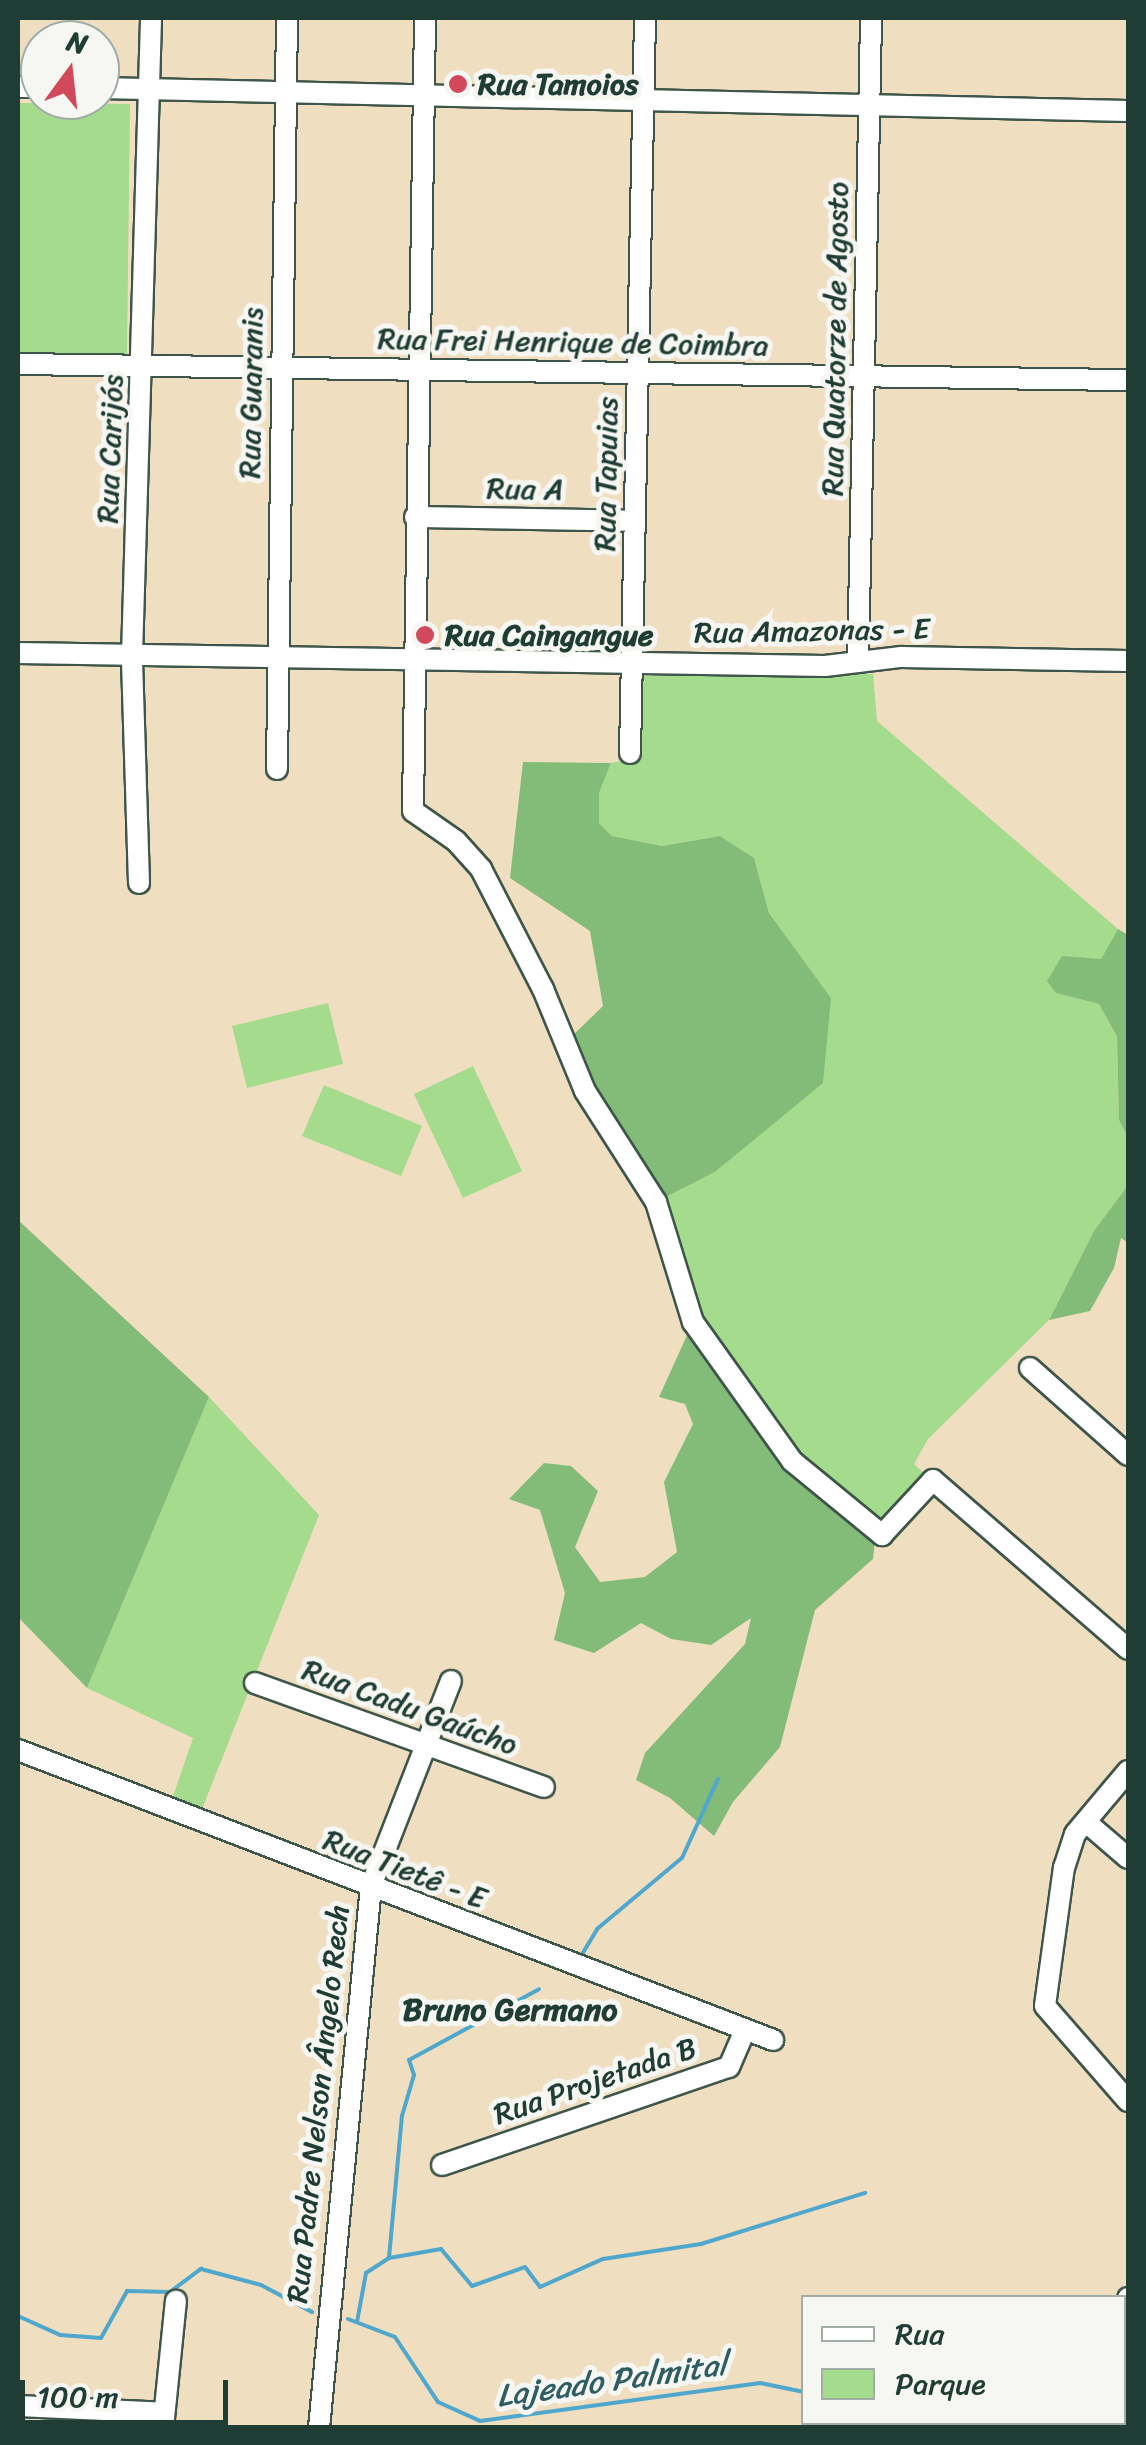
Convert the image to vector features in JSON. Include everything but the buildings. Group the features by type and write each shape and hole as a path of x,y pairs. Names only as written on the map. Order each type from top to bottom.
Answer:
{"street":[{"name":"Rua Carijós","path":"139,883 132,656 151,18"},
{"name":"Rua Guaranis","path":"277,769 287,18"},
{"path":"424,18 412,662 413,811 456,841 481,869 543,989 586,1091 656,1202 694,1322 792,1461 882,1535 934,1480 1128,1650"},
{"name":"Rua Tapuias","path":"630,752 645,18"},
{"name":"Rua Quatorze de Agosto","path":"858,662 871,18"},
{"path":"120,88 1128,111"},
{"name":"Rua Frei Henrique de Coimbra","path":"18,364 1128,380"},
{"name":"Rua A","path":"415,517 635,521"},
{"name":"Rua Amazonas - E","path":"18,653 632,664 1128,662"},
{"path":"1030,1368 1128,1453"},
{"name":"Rua Padre Nelson Ângelo Rech","path":"319,2428 370,1886 451,1681"},
{"name":"Rua Cadu Gaúcho","path":"255,1683 544,1787"},
{"name":"Rua Tietê - E","path":"18,1750 773,2040"},
{"path":"1128,1771 1080,1828 1064,1867 1045,2006 1128,2100"},
{"path":"1080,1828 1128,1858"},
{"name":"Rua Projetada B","path":"442,2164 730,2067 745,2030"},
{"path":"1128,2298 1128,2347"},
{"path":"18,2406 164,2420 176,2301"}],"green space":[{"path":"18,103 20,120 120,120 120,104 130,104 127,355 18,354"},
{"path":"873,674 877,721 1118,929 1101,960 1056,993 1099,1004 1117,1038 1119,1120 1128,1137 1128,1185 1094,1231 1049,1320 928,1439 914,1464 928,1477 876,1530 792,1461 693,1322 656,1202 715,1172 767,1128 831,998 769,913 754,858 720,836 662,846 612,836 599,823 599,793 611,763 636,758 642,676"},
{"path":"523,762 611,763 599,793 599,823 612,836 662,846 720,836 754,858 769,913 831,998 823,1083 715,1172 656,1202 567,1041 603,1006 590,931 510,878"},
{"path":"1118,929 1128,935 1128,1137 1119,1120 1117,1037 1099,1004 1056,993 1047,981 1062,956 1101,959"},
{"path":"328,1003 343,1064 247,1088 232,1026"},
{"path":"473,1066 522,1171 463,1198 414,1094"},
{"path":"324,1085 422,1126 401,1176 302,1136"},
{"path":"1128,1185 1128,1243 1121,1238 1114,1268 1090,1311 1049,1320 1094,1231"},
{"path":"18,1220 209,1397 87,1688 18,1617"},
{"path":"693,1322 752,1410 876,1530 873,1559 815,1610 780,1747 733,1802 714,1836 670,1798 636,1780 645,1753 745,1644 751,1618 711,1645 671,1639 641,1623 594,1653 554,1640 565,1593 540,1510 509,1499 544,1463 571,1466 598,1491 575,1547 600,1582 645,1577 677,1552 664,1482 693,1424 685,1404 659,1397"},
{"path":"209,1397 319,1515 198,1819 169,1808 193,1738 87,1688"}],"waterway":[{"path":"581,1956 597,1929 682,1858 718,1779"},
{"path":"357,2322 366,2273 389,2258 402,2116 414,2075 409,2060 539,1989"},
{"path":"389,2258 441,2249 472,2286 525,2267 540,2287 603,2259 701,2244 865,2193"},
{"name":"Lajeado Palmital","path":"18,2316 60,2335 101,2338 127,2291 170,2292 201,2269 261,2285 312,2312"},
{"name":"Lajeado Palmital","path":"348,2319 395,2337 438,2402 480,2421 760,2383 801,2391"}],"place":[{"name":"Rua Tamoios","path":"458,84"},
{"name":"Rua Caingangue","path":"425,635"}],"district":[{"name":"Bruno Germano","path":"510,2010"}]}
